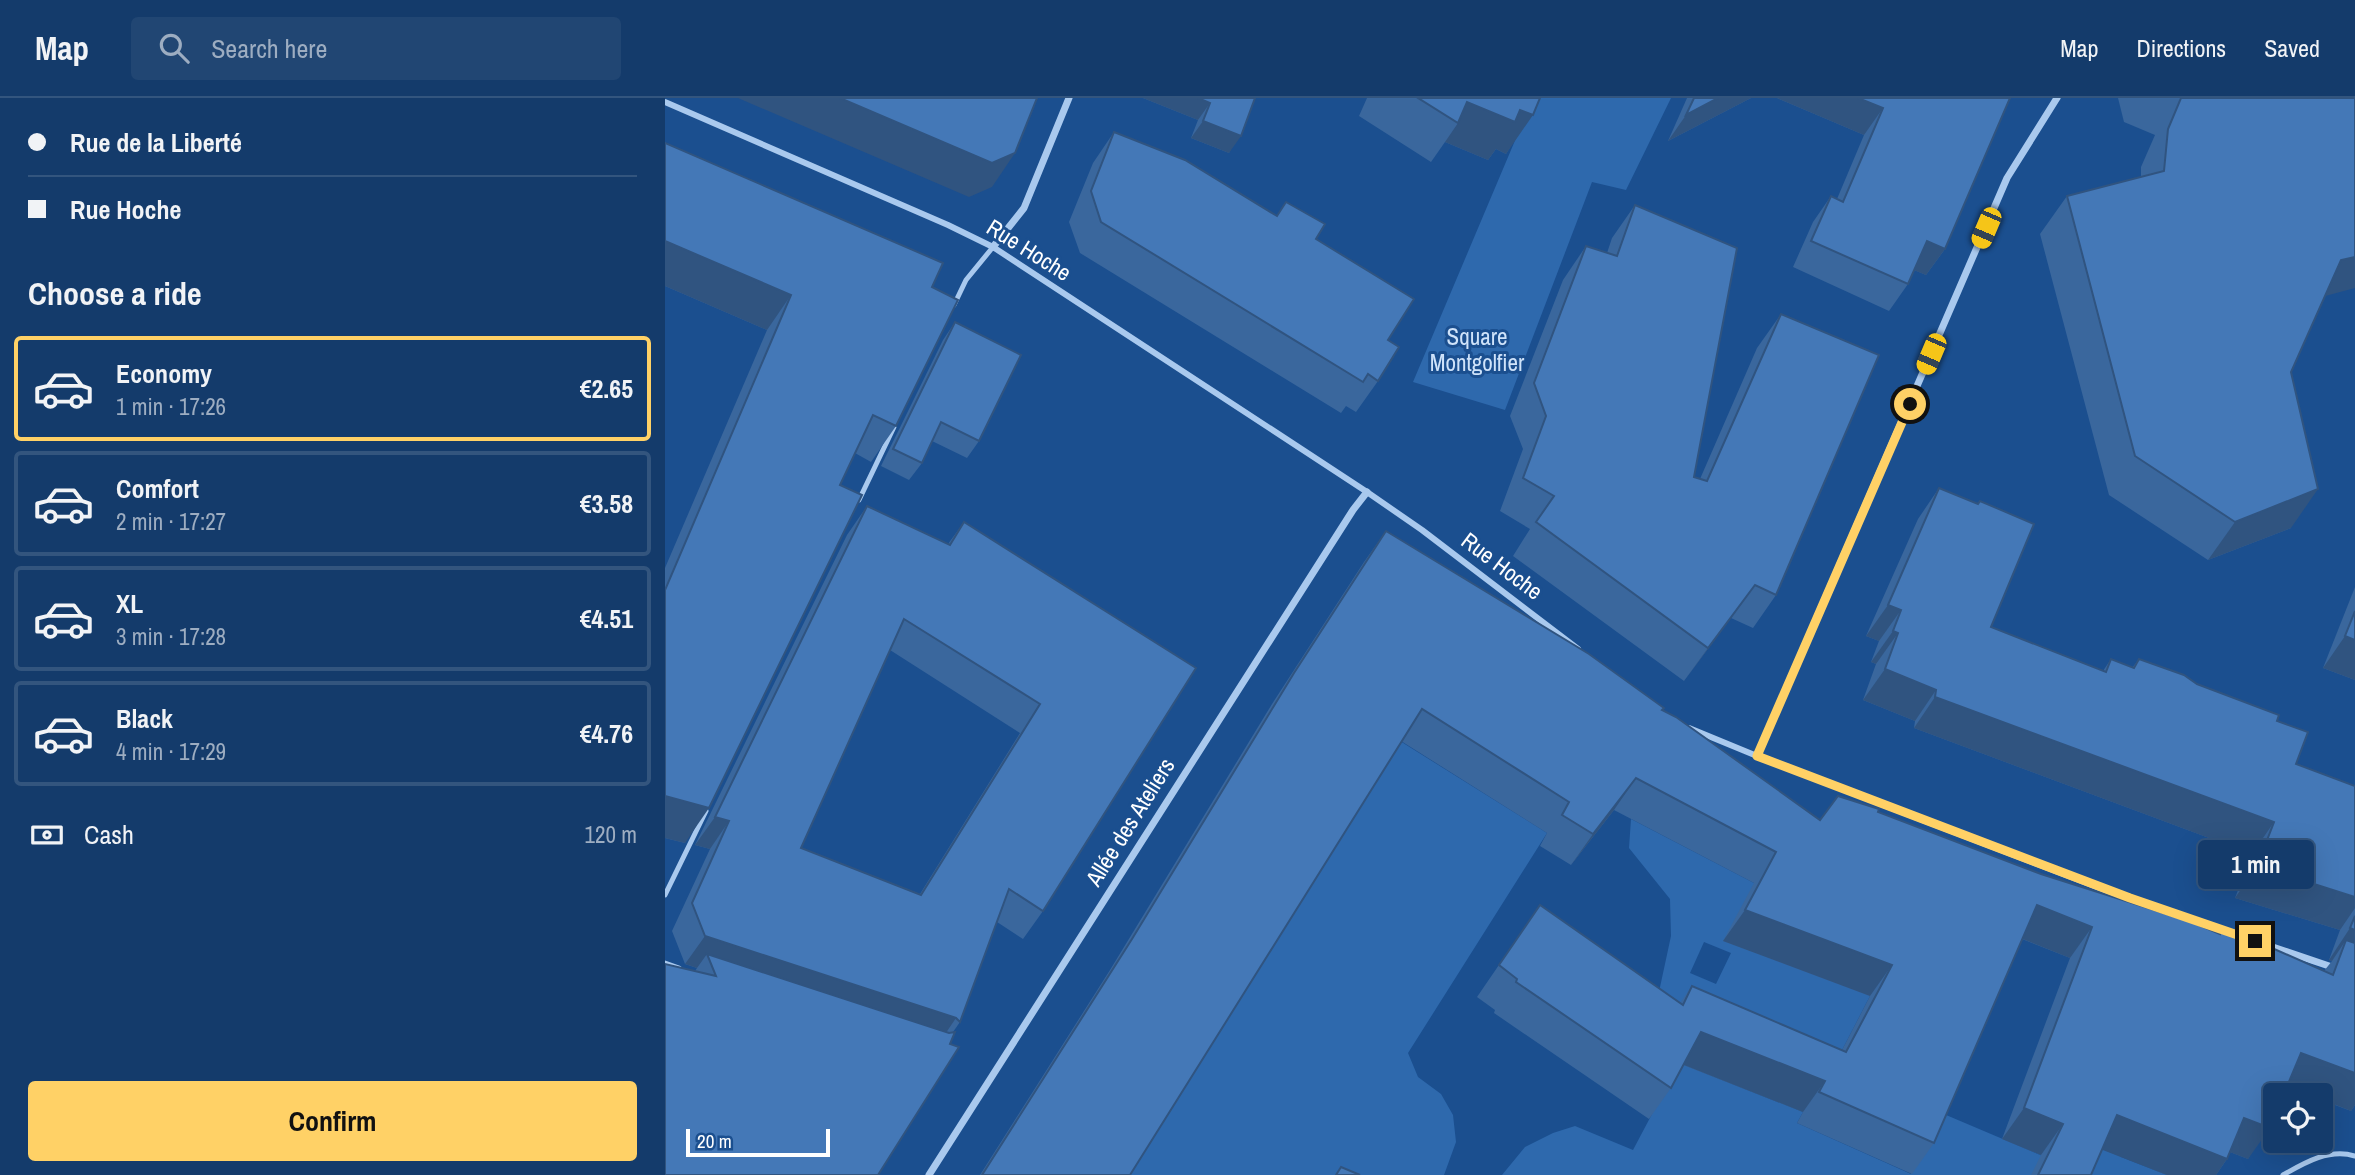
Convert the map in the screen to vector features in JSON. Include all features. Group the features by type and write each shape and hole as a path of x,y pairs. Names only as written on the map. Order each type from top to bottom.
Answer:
{"street":[{"path":"993,247 1024,208 1069,98"},
{"path":"1757,756 2007,178 2057,98"},
{"name":"Rue Hoche","path":"665,102 993,247 1367,492 1422,530 1588,656"},
{"name":"Allée des Ateliers","path":"929,1175 1218,720 1367,492"},
{"path":"1681,724 1757,756 2130,898 2342,970"}],"lane":[{"path":"950,314 966,280 993,247"},
{"path":"856,505 897,422"},
{"path":"665,895 712,800"},
{"path":"665,963 691,972"},
{"path":"2283,1175 2313,1157 2349,1154 2355,1156"}],"green space":[{"name":"Square Montgolfier","path":"1533,98 1671,98 1626,190 1592,182 1505,410 1413,382"},
{"path":"1400,741 1547,833 1408,1053 1418,1077 1441,1094 1453,1115 1456,1142 1444,1175 1128,1175"},
{"path":"1631,819 1754,883 1870,996 1825,1083 1651,1029 1671,936 1670,899 1629,848","holes":["1704,942 1731,953 1716,984 1690,973"]},
{"path":"1679,1063 1803,1112 1797,1123 1911,1174 1939,1112 2083,1173 2112,1107 2121,1157 2167,1175 1502,1175 1525,1147 1575,1126 1633,1150"}],"building":[{"path":"840,98 1037,98 1015,153 992,163"},
{"path":"1198,98 1255,98 1241,136 1203,121 1210,103"},
{"path":"1418,98 1540,98 1533,115 1520,110 1515,122 1467,102 1458,123"},
{"path":"1694,98 1718,98 1686,115"},
{"path":"1858,98 2010,98 1945,249 1927,241 1908,284 1811,241 1831,196 1843,202 1883,108"},
{"path":"2181,98 2355,98 2355,257 2341,260 2291,372 2318,489 2235,522 2135,456 2067,196 2164,171 2168,129"},
{"path":"1114,132 1185,160 1277,216 1286,202 1325,224 1316,239 1414,299 1388,340 1399,347 1378,381 1368,374 1363,382 1101,222 1091,191"},
{"path":"665,143 943,263 932,287 958,300 896,426 873,415 840,485 862,495 709,808 665,796 665,590 791,295 665,241"},
{"path":"1635,205 1737,248 1694,477 1707,481 1781,314 1879,355 1776,595 1755,585 1708,648 1536,522 1554,496 1523,478 1546,416 1534,383 1586,246 1617,256"},
{"path":"955,322 1021,355 979,441 941,422 922,463 893,449"},
{"path":"1939,488 1978,504 1980,501 2034,524 1991,627 2106,672 2111,659 2134,668 2139,659 2279,715 2277,721 2308,732 2296,764 2355,786 2355,897 2257,866 2274,822 1935,697 1936,690 1885,669 1898,633 1893,631 1901,610 1888,605"},
{"path":"867,506 950,545 964,522 1196,668 1043,911 1009,889 960,1022 956,1018 705,936 692,903 729,821 715,817","holes":["904,619 1040,704 921,895 801,848"]},
{"path":"1386,531 1589,654 1664,708 1662,710 1676,717 1820,820 1838,796 1879,809 1878,812 2041,874 2192,922 2220,934 2221,930 2272,948 2333,975 2346,940 2355,943 2355,1073 2301,1053 2288,1083 2263,1083 2263,1125 2244,1118 2227,1159 2117,1115 2091,1175 2038,1175 2063,1124 2024,1108 2092,927 2037,905 1934,1143 1819,1092 1825,1081 1701,1032 1671,1088 1516,982 1517,979 1499,965 1540,905 1683,1005 1692,986 1846,1052 1892,965 1745,910 1776,852 1636,778 1593,834 1562,815 1569,802 1422,709 1130,1175 982,1175 1132,939 1294,673"},
{"path":"2355,611 2355,640 2345,636"},
{"path":"2355,916 2355,930 2350,928"},
{"path":"707,954 949,1033 955,1032 950,1044 959,1047 878,1175 665,1175 665,964 716,976"},
{"path":"1341,1167 1360,1175 1336,1175"}],"route":[{"path":"1910,404 1757,756 2130,898 2255,941"}]}
